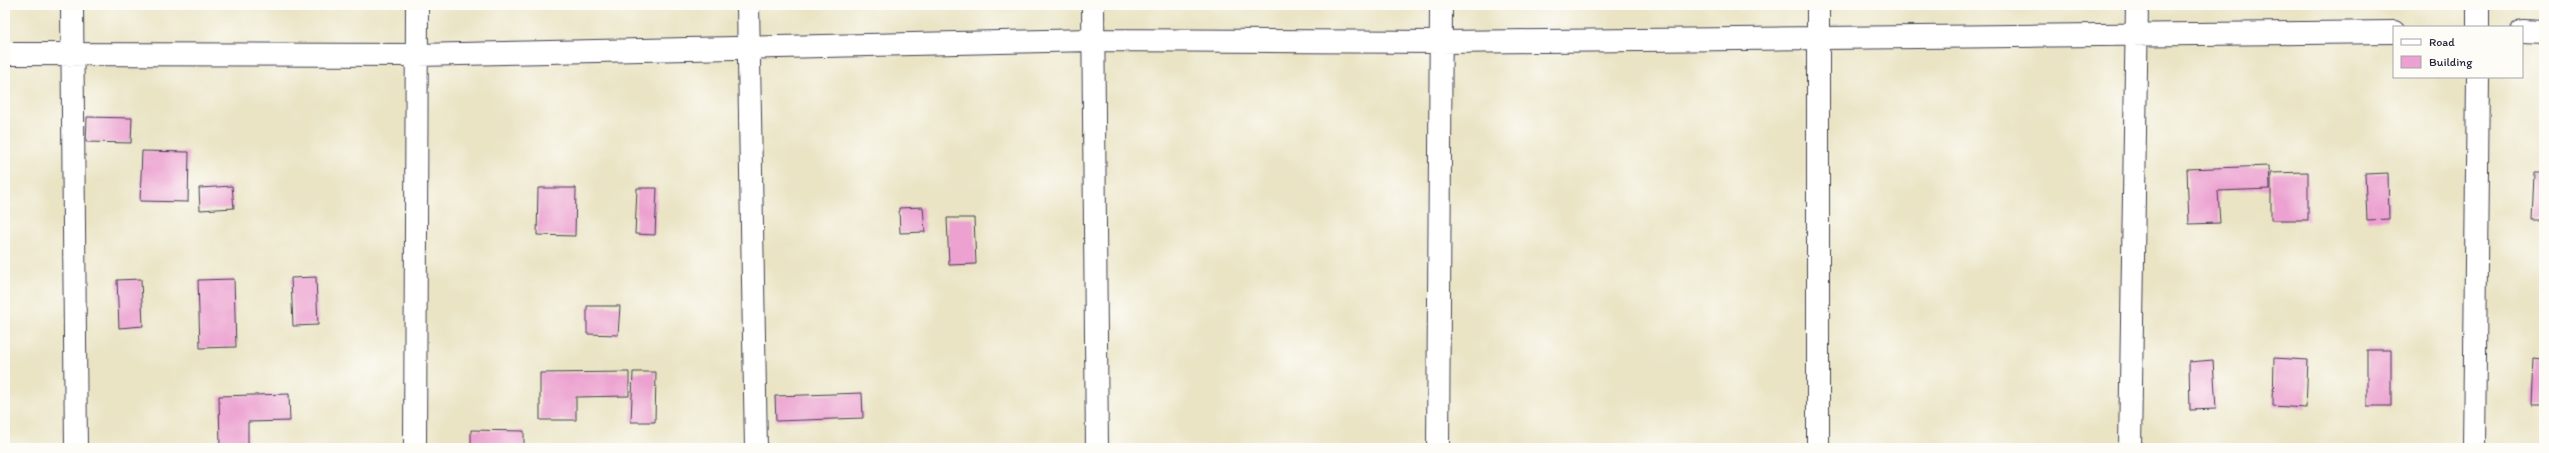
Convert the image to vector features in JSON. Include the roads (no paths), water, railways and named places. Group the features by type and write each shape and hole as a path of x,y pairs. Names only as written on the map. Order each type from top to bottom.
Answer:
{"street":[{"path":"72,5 76,448"},
{"path":"415,448 418,55 417,5"},
{"path":"748,5 756,448"},
{"path":"1093,5 1097,448"},
{"path":"1438,448 1441,5"},
{"path":"1818,5 1818,448"},
{"path":"2130,448 2136,5"},
{"path":"2478,5 2478,26"},
{"path":"2523,31 2544,32"},
{"path":"5,54 418,55 1093,40 1441,42 2393,32"},
{"path":"2474,448 2478,78"}]}
